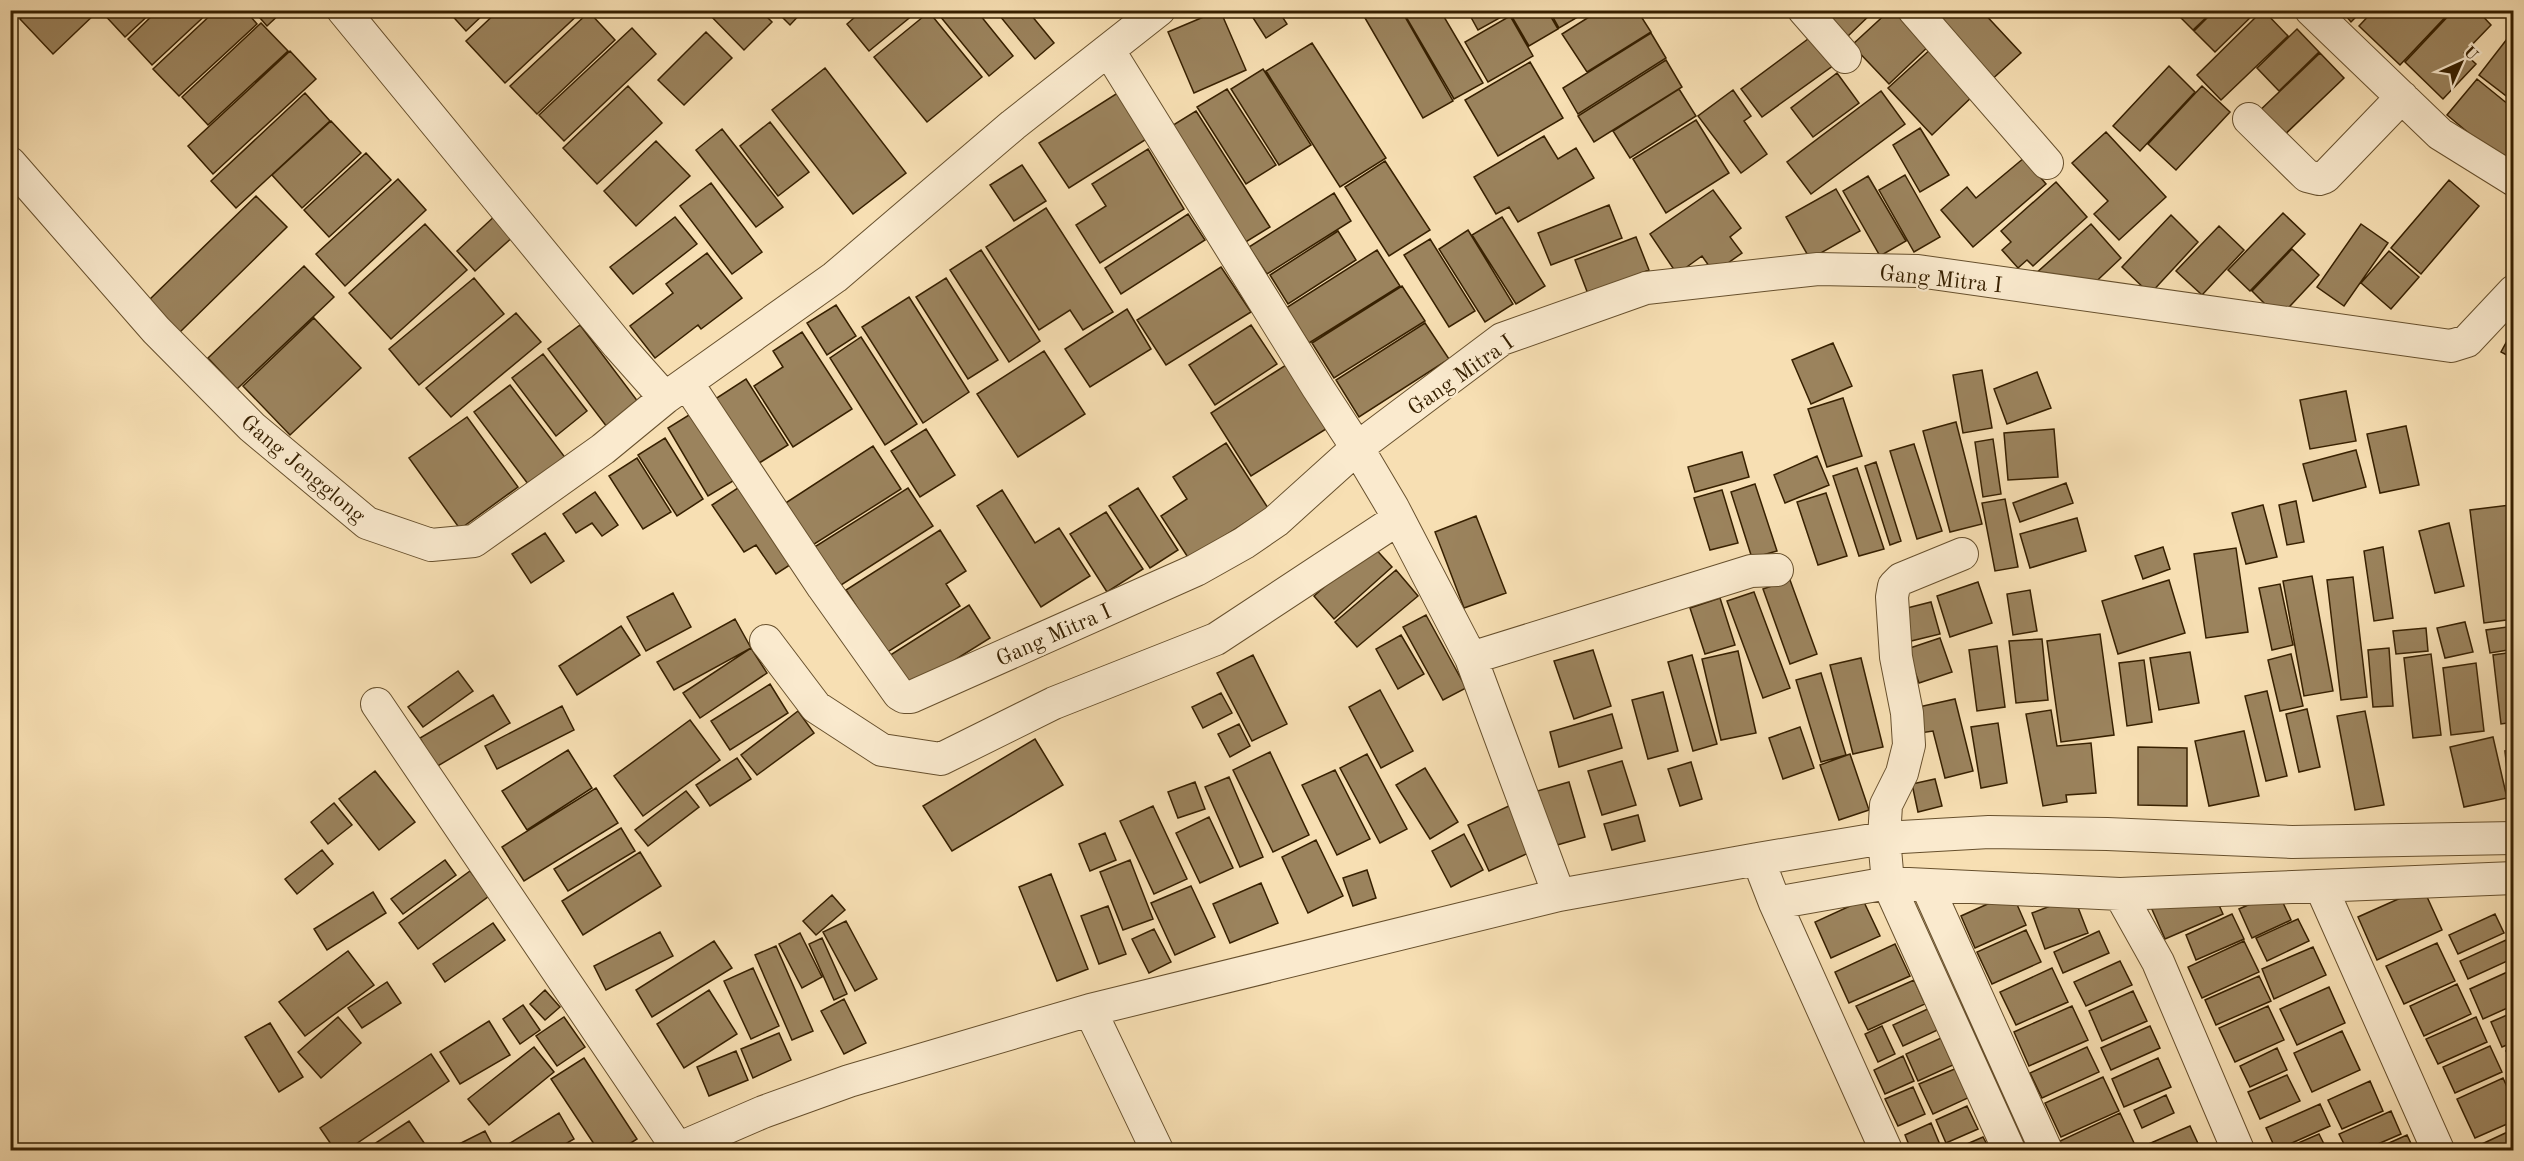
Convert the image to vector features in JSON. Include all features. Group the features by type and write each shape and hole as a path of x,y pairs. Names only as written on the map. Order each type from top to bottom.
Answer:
{"street":[{"path":"343,10 610,336 676,390"},
{"path":"1804,10 1845,57"},
{"path":"1914,10 2047,163"},
{"path":"2311,10 2440,134 2514,180"},
{"name":"Gang Jengglong","path":"10,163 172,346 252,427 367,523 431,545 474,541 603,449 676,390 835,276 1013,125 1109,51 1140,16"},
{"path":"1109,51 1396,513 1471,658 1559,895"},
{"path":"2249,119 2307,177 2319,179 2325,177 2402,97"},
{"name":"Gang Mitra I","path":"676,390 824,586 899,694 911,697 1196,570 1244,543 1276,520 1359,451 1502,339 1646,288 1818,269 1918,272 2451,346 2467,341 2514,291"},
{"path":"766,641 816,707 882,750 941,759 1054,703 1216,639 1396,513"},
{"path":"1962,554 1901,579 1894,586 1892,597 1896,657 1907,714 1910,745 1902,773 1886,805 1884,838 1888,883 2009,1150"},
{"path":"1471,658 1590,619 1751,571 1777,570"},
{"path":"377,704 676,1150 763,1112 849,1081 1090,1010 1559,895 1884,838 1989,832 2107,834 2292,842 2510,846"},
{"path":"1758,859 1775,903 1886,1150"},
{"path":"1775,903 1888,883 2120,894 2514,878"},
{"path":"1927,886 2046,1150"},
{"path":"2321,886 2438,1150"},
{"path":"2120,894 2158,962 2238,1150"},
{"path":"1090,1010 1157,1150"}],"building":[{"path":"28,10 99,10 53,54 20,19"},
{"path":"100,10 154,10 125,37"},
{"path":"158,10 211,10 152,65 128,39"},
{"path":"216,10 245,10 257,24 179,96 153,69"},
{"path":"253,10 284,10 267,26"},
{"path":"447,10 488,10 466,31"},
{"path":"499,10 583,10 505,83 466,41"},
{"path":"705,10 760,10 772,22 744,50"},
{"path":"775,10 804,10 790,25"},
{"path":"863,10 919,10 869,51 847,24"},
{"path":"935,10 976,10 1013,56 989,76"},
{"path":"995,10 1027,10 1054,43 1035,59"},
{"path":"1220,10 1246,70 1194,93 1168,32"},
{"path":"1248,10 1278,10 1287,24 1266,38"},
{"path":"1379,10 1401,10 1453,101 1423,118 1365,18"},
{"path":"1402,10 1440,10 1483,83 1454,99"},
{"path":"1467,10 1503,10 1505,15 1478,30"},
{"path":"1508,10 1547,10 1558,29 1529,46"},
{"path":"1549,10 1581,10 1583,14 1559,28"},
{"path":"1600,10 1637,10 1651,32 1587,72 1562,34"},
{"path":"1820,10 1875,10 1846,38"},
{"path":"1890,10 1903,10 1933,42 1889,84 1852,45"},
{"path":"1940,10 1981,10 2021,53 1988,83 1930,20"},
{"path":"2178,10 2214,10 2193,30 2176,13"},
{"path":"2215,10 2258,10 2215,52 2194,31"},
{"path":"2263,10 2288,36 2221,100 2197,75"},
{"path":"2341,10 2363,10 2351,22"},
{"path":"2374,10 2452,10 2400,65 2359,26"},
{"path":"2454,10 2477,10 2491,25 2464,53 2476,64 2443,99 2405,62"},
{"path":"589,12 615,40 537,114 510,86"},
{"path":"929,12 982,77 927,122 874,57"},
{"path":"1510,16 1533,56 1488,82 1465,42"},
{"path":"261,23 288,51 208,125 182,97"},
{"path":"632,28 656,54 564,141 539,115"},
{"path":"2297,29 2319,52 2279,91 2257,68"},
{"path":"2514,30 2514,102 2479,75"},
{"path":"706,32 732,58 684,105 658,80"},
{"path":"1651,33 1666,58 1578,114 1563,88"},
{"path":"1812,36 1834,65 1762,117 1741,89"},
{"path":"1312,43 1386,158 1340,187 1266,71"},
{"path":"1933,47 1976,93 1932,135 1888,88"},
{"path":"290,51 316,79 213,174 188,146"},
{"path":"2320,53 2344,78 2278,141 2254,116"},
{"path":"1666,60 1682,87 1594,142 1578,116"},
{"path":"1530,62 1563,118 1498,156 1465,100"},
{"path":"2169,66 2195,92 2140,151 2113,126"},
{"path":"825,68 906,173 853,214 772,110"},
{"path":"1263,69 1311,145 1279,165 1231,89"},
{"path":"1837,73 1859,103 1813,137 1791,108"},
{"path":"2477,79 2514,109 2514,155 2506,164 2447,115"},
{"path":"628,86 662,123 597,184 563,148"},
{"path":"2202,86 2230,112 2176,170 2148,144"},
{"path":"1127,87 1156,133 1069,188 1039,143"},
{"path":"1227,89 1276,165 1246,184 1197,107"},
{"path":"1679,89 1696,116 1630,158 1613,131"},
{"path":"1733,90 1751,116 1744,121 1767,154 1741,173 1698,116"},
{"path":"1881,91 1905,124 1811,194 1787,162"},
{"path":"305,93 330,121 236,208 211,181"},
{"path":"1196,111 1270,227 1236,248 1162,132"},
{"path":"1696,120 1729,173 1666,213 1633,159"},
{"path":"331,121 361,153 302,208 272,175"},
{"path":"770,122 809,172 778,196 740,146"},
{"path":"1920,128 1949,175 1920,192 1893,145"},
{"path":"722,129 783,207 756,227 696,150"},
{"path":"2106,132 2166,197 2119,240 2094,214 2108,201 2072,163"},
{"path":"1544,136 1558,159 1576,148 1594,178 1518,222 1509,207 1496,214 1474,177"},
{"path":"656,141 690,176 636,226 604,191"},
{"path":"1148,149 1184,209 1100,263 1076,225 1106,206 1092,184"},
{"path":"366,153 391,180 329,237 304,210"},
{"path":"2024,158 2046,184 1973,247 1941,210 1967,187 1976,198"},
{"path":"1385,161 1430,230 1389,256 1345,187"},
{"path":"1022,165 1046,201 1014,221 990,185"},
{"path":"1905,175 1940,237 1914,252 1879,190"},
{"path":"1868,176 1906,241 1880,256 1843,191"},
{"path":"398,179 426,210 345,286 316,254"},
{"path":"2449,180 2479,206 2421,274 2391,248"},
{"path":"2056,182 2087,217 2033,266 2027,260 2018,268 2002,250 2011,242 2001,231"},
{"path":"711,183 762,252 732,274 680,206"},
{"path":"1836,189 1860,231 1810,259 1786,217"},
{"path":"1713,190 1741,228 1730,237 1742,253 1714,273 1702,256 1677,274 1650,234"},
{"path":"1334,193 1351,221 1267,274 1249,247"},
{"path":"256,196 287,227 179,333 148,301"},
{"path":"1609,205 1622,238 1551,265 1538,233"},
{"path":"1046,208 1113,312 1083,330 1070,310 1039,330 986,247"},
{"path":"2283,213 2305,234 2250,291 2228,270"},
{"path":"497,214 516,234 475,271 457,251"},
{"path":"1188,214 1205,240 1121,294 1105,268"},
{"path":"2171,215 2198,242 2150,294 2122,267"},
{"path":"675,217 697,244 633,294 610,267"},
{"path":"1502,217 1545,286 1516,304 1472,235"},
{"path":"425,224 467,270 391,339 349,293"},
{"path":"2091,224 2121,258 2085,292 2025,283"},
{"path":"2361,224 2388,243 2344,306 2317,287"},
{"path":"2219,226 2244,250 2202,295 2176,271"},
{"path":"1468,230 1513,304 1485,322 1439,249"},
{"path":"1338,231 1356,260 1288,304 1270,275"},
{"path":"1636,237 1649,270 1588,294 1575,260"},
{"path":"1430,239 1475,311 1449,327 1404,255"},
{"path":"2292,249 2319,275 2279,318 2252,291"},
{"path":"981,250 1040,341 1009,362 950,270"},
{"path":"1377,250 1400,286 1309,343 1286,308"},
{"path":"2389,251 2419,277 2391,309 2361,283"},
{"path":"707,253 742,298 701,329 698,325 655,358 630,326 673,293 666,284"},
{"path":"304,266 334,297 237,389 208,358"},
{"path":"1221,267 1251,312 1166,365 1137,320"},
{"path":"474,278 504,314 419,385 389,349"},
{"path":"946,278 998,360 968,379 916,297"},
{"path":"1402,286 1425,321 1334,378 1312,343"},
{"path":"909,297 969,392 923,423 862,327"},
{"path":"836,305 856,336 827,355 807,323"},
{"path":"1127,309 1151,349 1090,387 1065,349"},
{"path":"516,313 541,342 451,417 426,388"},
{"path":"314,318 361,368 290,435 243,386"},
{"path":"1425,323 1449,359 1359,417 1336,380"},
{"path":"580,325 645,411 613,435 548,349"},
{"path":"1251,325 1277,364 1215,405 1189,365"},
{"path":"2514,328 2514,359 2501,352"},
{"path":"802,332 852,409 793,447 754,386 783,367 773,351"},
{"path":"861,337 917,424 885,445 830,358"},
{"path":"1833,343 1852,386 1811,404 1792,360"},
{"path":"1044,351 1085,414 1018,457 977,394"},
{"path":"543,354 587,411 556,436 512,378"},
{"path":"1286,365 1326,429 1251,476 1211,413"},
{"path":"1982,370 1992,428 1963,433 1953,375"},
{"path":"2037,372 2051,408 2007,424 1994,389"},
{"path":"746,379 788,445 748,470 706,405"},
{"path":"510,385 570,464 534,492 474,412"},
{"path":"2346,391 2356,441 2310,449 2300,400"},
{"path":"1843,398 1862,456 1827,467 1808,409"},
{"path":"697,410 738,478 708,496 668,428"},
{"path":"467,417 518,487 460,529 409,458"},
{"path":"1956,422 1982,524 1950,532 1923,431"},
{"path":"2406,426 2419,485 2380,493 2367,434"},
{"path":"926,429 955,475 920,497 891,451"},
{"path":"2054,429 2058,477 2008,480 2004,433"},
{"path":"665,438 703,499 677,516 638,455"},
{"path":"1993,439 2001,494 1983,497 1975,442"},
{"path":"1226,443 1268,508 1189,559 1161,516 1187,499 1173,477"},
{"path":"1914,444 1942,531 1917,539 1890,451"},
{"path":"2509,444 2514,444 2514,497 2512,497"},
{"path":"873,446 901,489 808,548 781,506"},
{"path":"2356,450 2366,487 2313,501 2303,464"},
{"path":"1742,452 1749,477 1695,492 1688,467"},
{"path":"1817,456 1829,485 1785,503 1774,475"},
{"path":"637,458 671,512 643,529 609,476"},
{"path":"1876,462 1901,541 1890,545 1865,466"},
{"path":"1857,468 1884,549 1859,556 1833,476"},
{"path":"747,482 799,559 776,574 756,545 744,552 712,505"},
{"path":"2066,483 2073,503 2020,522 2013,503"},
{"path":"1755,484 1777,551 1752,558 1731,492"},
{"path":"908,488 933,526 838,587 813,548"},
{"path":"1138,488 1178,550 1150,568 1109,506"},
{"path":"1002,490 1035,543 1059,528 1090,576 1041,607 977,506"},
{"path":"1722,490 1738,543 1710,550 1694,498"},
{"path":"595,492 618,525 602,536 592,523 576,533 563,514"},
{"path":"1826,493 1847,556 1818,565 1797,502"},
{"path":"2005,499 2018,567 1995,571 1982,503"},
{"path":"2296,501 2304,542 2287,545 2279,505"},
{"path":"2263,505 2277,557 2246,564 2232,513"},
{"path":"2510,505 2514,528 2514,619 2484,623 2470,510"},
{"path":"1106,512 1143,569 1107,592 1070,534"},
{"path":"1476,516 1506,593 1464,608 1435,532"},
{"path":"2077,518 2086,551 2030,568 2020,534"},
{"path":"2449,523 2464,586 2435,593 2419,531"},
{"path":"940,530 966,571 946,584 960,606 886,653 846,590"},
{"path":"545,533 564,561 531,583 512,554"},
{"path":"1372,545 1392,567 1334,619 1314,596"},
{"path":"2163,547 2170,569 2143,579 2135,556"},
{"path":"2383,547 2393,618 2374,621 2364,551"},
{"path":"2236,548 2248,632 2206,638 2194,554"},
{"path":"1396,570 1418,596 1357,647 1335,622"},
{"path":"2312,576 2333,691 2304,696 2283,581"},
{"path":"2353,577 2367,697 2341,700 2327,580"},
{"path":"1790,580 1817,654 1790,664 1763,589"},
{"path":"2169,580 2185,633 2118,654 2102,601"},
{"path":"1978,582 1992,623 1950,637 1937,596"},
{"path":"2280,584 2293,645 2272,650 2259,588"},
{"path":"2030,590 2037,631 2013,635 2007,594"},
{"path":"1754,592 1790,688 1763,698 1727,601"},
{"path":"673,593 691,627 646,651 627,617"},
{"path":"1720,598 1735,645 1705,654 1690,608"},
{"path":"1931,602 1940,634 1907,642 1899,610"},
{"path":"969,605 990,638 902,693 881,661"},
{"path":"1426,615 1466,688 1443,700 1403,627"},
{"path":"735,619 751,648 674,690 657,662"},
{"path":"2465,622 2473,652 2445,658 2437,628"},
{"path":"621,626 640,655 577,695 559,666"},
{"path":"2514,626 2514,649 2490,653 2486,630"},
{"path":"2426,628 2428,651 2396,654 2393,631"},
{"path":"2100,634 2114,735 2061,742 2047,641"},
{"path":"1401,635 1424,674 1398,689 1376,649"},
{"path":"1940,638 1952,672 1919,683 1907,649"},
{"path":"2042,639 2048,700 2016,703 2009,641"},
{"path":"1997,646 2005,707 1977,711 1969,650"},
{"path":"751,648 767,673 700,718 683,693"},
{"path":"2389,648 2393,706 2373,707 2368,650"},
{"path":"1593,650 1611,706 1574,719 1554,661"},
{"path":"1738,651 1756,733 1721,740 1702,659"},
{"path":"2190,652 2199,703 2159,710 2150,658"},
{"path":"2514,652 2514,722 2501,724 2493,655"},
{"path":"2291,654 2303,706 2280,711 2268,660"},
{"path":"2431,654 2441,735 2413,738 2404,658"},
{"path":"1253,655 1287,724 1252,741 1217,673"},
{"path":"1692,655 1717,744 1693,751 1668,662"},
{"path":"1861,658 1883,747 1853,754 1830,665"},
{"path":"2144,660 2152,722 2127,726 2119,663"},
{"path":"2476,663 2484,731 2451,735 2443,668"},
{"path":"458,671 473,691 423,727 408,707"},
{"path":"1821,673 1846,755 1821,762 1796,680"},
{"path":"770,684 788,713 730,750 711,721"},
{"path":"1380,690 1413,751 1381,768 1349,707"},
{"path":"2267,691 2287,776 2266,781 2245,696"},
{"path":"1663,692 1678,751 1648,759 1632,700"},
{"path":"1221,693 1232,713 1203,728 1192,707"},
{"path":"493,695 510,723 436,767 420,738"},
{"path":"1955,699 1973,771 1945,778 1933,731 1920,733 1914,708"},
{"path":"562,706 574,730 497,769 485,746"},
{"path":"2307,709 2320,767 2299,772 2286,714"},
{"path":"2051,710 2057,746 2091,743 2096,793 2066,795 2067,802 2043,806 2026,714"},
{"path":"798,711 814,733 757,775 741,755"},
{"path":"2365,711 2384,805 2355,810 2337,716"},
{"path":"1612,714 1622,748 1559,767 1550,732"},
{"path":"690,720 720,760 643,816 614,776"},
{"path":"1998,723 2007,783 1981,788 1971,727"},
{"path":"1239,724 1250,746 1230,757 1218,734"},
{"path":"1800,727 1814,768 1783,779 1769,738"},
{"path":"2244,731 2259,796 2209,806 2195,741"},
{"path":"2493,737 2507,798 2464,807 2450,747"},
{"path":"1035,739 1063,785 952,851 923,806"},
{"path":"2138,747 2187,748 2187,806 2138,805"},
{"path":"568,750 592,788 527,830 502,791"},
{"path":"2514,750 2514,789 2509,789 2505,751"},
{"path":"1270,752 1309,835 1273,852 1233,770"},
{"path":"1367,754 1407,829 1380,843 1340,768"},
{"path":"1850,754 1869,810 1839,820 1820,765"},
{"path":"737,758 751,779 710,806 696,785"},
{"path":"1622,761 1636,805 1602,815 1588,771"},
{"path":"1691,762 1702,799 1680,806 1668,769"},
{"path":"1425,768 1458,822 1430,839 1396,785"},
{"path":"1335,770 1370,839 1337,855 1302,785"},
{"path":"375,771 415,822 379,850 339,799"},
{"path":"1229,777 1263,857 1240,867 1205,787"},
{"path":"1935,779 1942,806 1918,812 1912,784"},
{"path":"1195,782 1205,809 1178,818 1168,792"},
{"path":"1569,782 1585,837 1550,847 1534,792"},
{"path":"596,788 618,823 524,881 502,847"},
{"path":"686,791 699,807 648,846 635,830"},
{"path":"334,803 352,825 328,844 311,822"},
{"path":"1513,804 1535,850 1489,871 1468,825"},
{"path":"1153,806 1187,879 1154,894 1120,821"},
{"path":"1638,815 1645,841 1612,850 1604,824"},
{"path":"1209,817 1233,868 1200,883 1176,833"},
{"path":"621,828 635,851 568,891 554,869"},
{"path":"1105,833 1116,860 1090,871 1079,844"},
{"path":"1464,834 1483,870 1451,887 1432,851"},
{"path":"1316,840 1343,896 1308,913 1282,857"},
{"path":"322,850 333,864 297,894 285,879"},
{"path":"640,852 661,886 583,935 562,901"},
{"path":"445,860 456,875 403,914 391,899"},
{"path":"1130,860 1153,919 1123,930 1100,872"},
{"path":"1367,870 1376,898 1353,906 1343,878"},
{"path":"470,871 489,896 418,949 399,923"},
{"path":"1051,874 1088,969 1057,981 1019,887"},
{"path":"1261,883 1278,923 1230,943 1213,904"},
{"path":"1191,886 1215,937 1175,955 1151,903"},
{"path":"2423,888 2442,930 2377,960 2358,917"},
{"path":"373,892 386,913 327,950 314,929"},
{"path":"2278,892 2291,920 2252,938 2239,909"},
{"path":"2012,893 2026,925 1975,948 1961,916"},
{"path":"832,895 845,910 816,935 803,921"},
{"path":"2215,896 2223,914 2165,939 2151,907"},
{"path":"2074,897 2088,933 2045,949 2032,913"},
{"path":"1863,900 1880,936 1831,958 1815,922"},
{"path":"1108,906 1126,954 1099,964 1081,916"},
{"path":"2232,914 2244,939 2196,960 2186,935"},
{"path":"2495,914 2504,933 2458,954 2449,935"},
{"path":"2298,919 2309,941 2267,961 2256,938"},
{"path":"846,921 877,979 855,991 823,932"},
{"path":"493,923 505,940 445,982 433,964"},
{"path":"1154,929 1171,962 1149,973 1132,939"},
{"path":"2026,930 2041,962 1992,984 1977,952"},
{"path":"2099,931 2109,953 2063,973 2054,952"},
{"path":"660,932 673,956 606,990 594,966"},
{"path":"800,933 822,977 802,988 779,944"},
{"path":"822,938 847,994 834,1000 809,944"},
{"path":"2506,940 2514,958 2468,979 2460,961"},
{"path":"714,941 732,968 652,1017 636,990"},
{"path":"2244,941 2259,972 2202,998 2188,967"},
{"path":"2437,943 2455,981 2404,1004 2386,966"},
{"path":"1895,944 1910,976 1849,1003 1835,972"},
{"path":"776,946 813,1031 792,1040 755,955"},
{"path":"2313,947 2326,975 2274,999 2262,969"},
{"path":"348,951 374,985 305,1036 279,1002"},
{"path":"2120,961 2132,985 2086,1006 2074,982"},
{"path":"753,968 779,1026 751,1039 724,981"},
{"path":"2052,968 2068,1002 2016,1025 2000,992"},
{"path":"2514,969 2514,1005 2483,1019 2470,989"},
{"path":"2259,976 2271,1001 2216,1025 2205,1000"},
{"path":"1914,980 1925,1004 1868,1030 1856,1006"},
{"path":"387,982 401,1003 362,1028 348,1008"},
{"path":"2457,984 2471,1014 2424,1036 2410,1006"},
{"path":"2329,987 2345,1023 2297,1045 2280,1009"},
{"path":"545,990 560,1007 545,1020 530,1004"},
{"path":"709,990 737,1034 684,1068 657,1024"},
{"path":"2133,991 2147,1021 2102,1041 2089,1011"},
{"path":"844,999 866,1043 844,1054 821,1011"},
{"path":"523,1005 540,1030 520,1044 503,1019"},
{"path":"2072,1006 2088,1040 2029,1066 2014,1032"},
{"path":"2268,1006 2284,1040 2235,1062 2219,1028"},
{"path":"1932,1007 1942,1028 1903,1046 1893,1025"},
{"path":"2514,1012 2514,1042 2502,1047 2491,1022"},
{"path":"338,1017 361,1043 321,1078 298,1052"},
{"path":"564,1017 585,1047 557,1066 536,1036"},
{"path":"2476,1017 2487,1042 2438,1064 2426,1039"},
{"path":"489,1021 510,1055 460,1084 440,1052"},
{"path":"270,1023 303,1077 279,1092 245,1037"},
{"path":"1882,1026 1895,1054 1878,1062 1865,1034"},
{"path":"2150,1026 2160,1048 2111,1070 2101,1048"},
{"path":"2342,1031 2360,1070 2312,1092 2294,1053"},
{"path":"779,1033 791,1060 753,1078 741,1049"},
{"path":"1941,1038 1953,1065 1918,1081 1906,1054"},
{"path":"2490,1046 2502,1072 2455,1093 2443,1067"},
{"path":"534,1047 554,1072 489,1125 468,1099"},
{"path":"2087,1047 2099,1072 2042,1098 2030,1073"},
{"path":"2277,1048 2287,1070 2250,1087 2240,1066"},
{"path":"2514,1048 2514,1067 2506,1051"},
{"path":"736,1051 748,1080 709,1096 697,1067"},
{"path":"431,1054 449,1081 347,1150 335,1150 320,1128"},
{"path":"1903,1056 1914,1081 1885,1094 1874,1070"},
{"path":"584,1058 637,1139 620,1150 598,1150 551,1079"},
{"path":"2158,1058 2171,1087 2124,1107 2112,1079"},
{"path":"1957,1068 1970,1097 1933,1114 1919,1084"},
{"path":"2287,1075 2300,1101 2260,1119 2248,1092"},
{"path":"2103,1077 2119,1111 2061,1137 2045,1103"},
{"path":"2503,1078 2514,1102 2514,1121 2475,1138 2457,1099"},
{"path":"2370,1081 2383,1111 2342,1129 2328,1100"},
{"path":"1913,1087 1925,1114 1898,1126 1885,1099"},
{"path":"2166,1095 2174,1113 2142,1128 2134,1110"},
{"path":"2320,1104 2330,1126 2276,1150 2266,1128"},
{"path":"1967,1106 1978,1129 1946,1143 1936,1120"},
{"path":"2391,1111 2401,1134 2364,1150 2347,1150 2339,1134"},
{"path":"559,1113 574,1139 555,1150 508,1150 507,1145"},
{"path":"2120,1113 2135,1145 2123,1150 2065,1150 2060,1141"},
{"path":"409,1121 429,1150 365,1150"},
{"path":"1931,1123 1941,1147 1934,1150 1911,1150 1905,1135"},
{"path":"2190,1126 2201,1150 2137,1149"},
{"path":"2514,1129 2514,1150 2469,1150"},
{"path":"485,1131 495,1150 447,1150"},
{"path":"2319,1134 2327,1150 2282,1150"},
{"path":"2407,1135 2414,1150 2373,1150"},
{"path":"1983,1137 1990,1150 1953,1150"}]}
